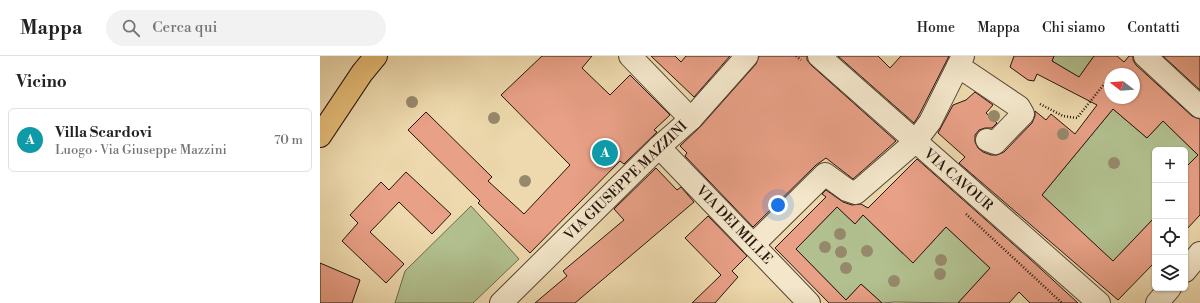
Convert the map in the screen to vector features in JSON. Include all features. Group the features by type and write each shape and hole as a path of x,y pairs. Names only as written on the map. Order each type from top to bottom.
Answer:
{"main road":[{"path":"320,136 362,73 376,56"}],"street":[{"path":"630,56 691,119"},
{"name":"VIA GIUSEPPE MAZZINI","path":"501,303 659,147 691,119 747,56"},
{"name":"VIA CAVOUR","path":"819,56 1099,303"},
{"path":"1145,56 1200,107"},
{"path":"753,245 825,174 847,190 856,192 915,142 930,122 961,61 1019,107 1023,114 995,143 988,140"},
{"name":"VIA DEI MILLE","path":"659,147 809,303"},
{"path":"1188,267 1200,253"},
{"path":"1157,303 1167,291"}],"path":[{"path":"1036,102 1063,116 1077,118 1104,84"}],"green space":[{"path":"1054,56 1094,56 1079,77 1052,61"},
{"path":"1113,109 1147,138 1163,121 1198,155 1188,165 1188,147 1152,147 1152,220 1120,254 1118,266 1042,195"},
{"path":"471,206 519,259 473,303 395,303 405,271"},
{"path":"837,207 855,224 863,215 903,254 914,242 924,251 946,227 990,268 958,303 882,303 861,284 846,300 796,249"}],"building":[{"path":"542,56 592,56 582,68 610,95 630,75 670,115 654,130 657,132 624,164 620,161 530,253 478,203 480,201 408,130 426,112 492,177 488,181 524,214 570,165 501,95"},
{"path":"651,56 675,56 681,62 686,56 730,56 694,97"},
{"path":"759,56 807,56 807,60 811,65 896,141 853,179 826,158 816,165 753,227 685,156 687,153 680,146 700,127 756,64"},
{"path":"838,56 878,56 890,68 901,56 949,56 914,123"},
{"path":"1014,56 1054,56 1052,61 1079,77 1094,56 1117,56 1124,62 1129,56 1133,56 1133,60 1139,68 1104,68 1104,104 1140,104 1140,69 1192,116 1200,119 1200,215 1188,228 1188,165 1198,155 1163,121 1147,138 1113,109 1042,195 1113,261 1152,220 1152,265 1118,300 959,163 965,157 938,133 953,105 966,100 975,92 993,105 986,113 997,123 992,128 979,130 975,135 975,142 978,148 991,155 997,155 1004,152 1032,123 1035,116 1035,111 1046,120 1051,114 1075,134 1097,105 1037,74 1034,81 1028,80 1010,67"},
{"path":"1163,56 1200,56 1200,90"},
{"path":"917,159 1078,303 1030,303 1019,292 1009,303 958,303 990,268 946,227 913,263 863,215 855,224 837,207 796,249 846,300 861,284 882,303 829,303 775,248 826,197 822,194 826,190 843,202 852,205 861,204 868,208"},
{"path":"656,168 677,190 681,187 694,202 575,303 535,303 567,276 563,271 624,220 614,209"},
{"path":"406,172 451,214 432,234 399,202 370,232 404,264 386,283 342,241 358,223 350,215 381,182 389,190"},
{"path":"708,216 747,256 732,271 738,277 715,303 692,303 721,275 685,238"},
{"path":"320,263 360,280 352,303 320,303"}],"place":[{"name":"Villa Scardovi","path":"605,153"}]}
